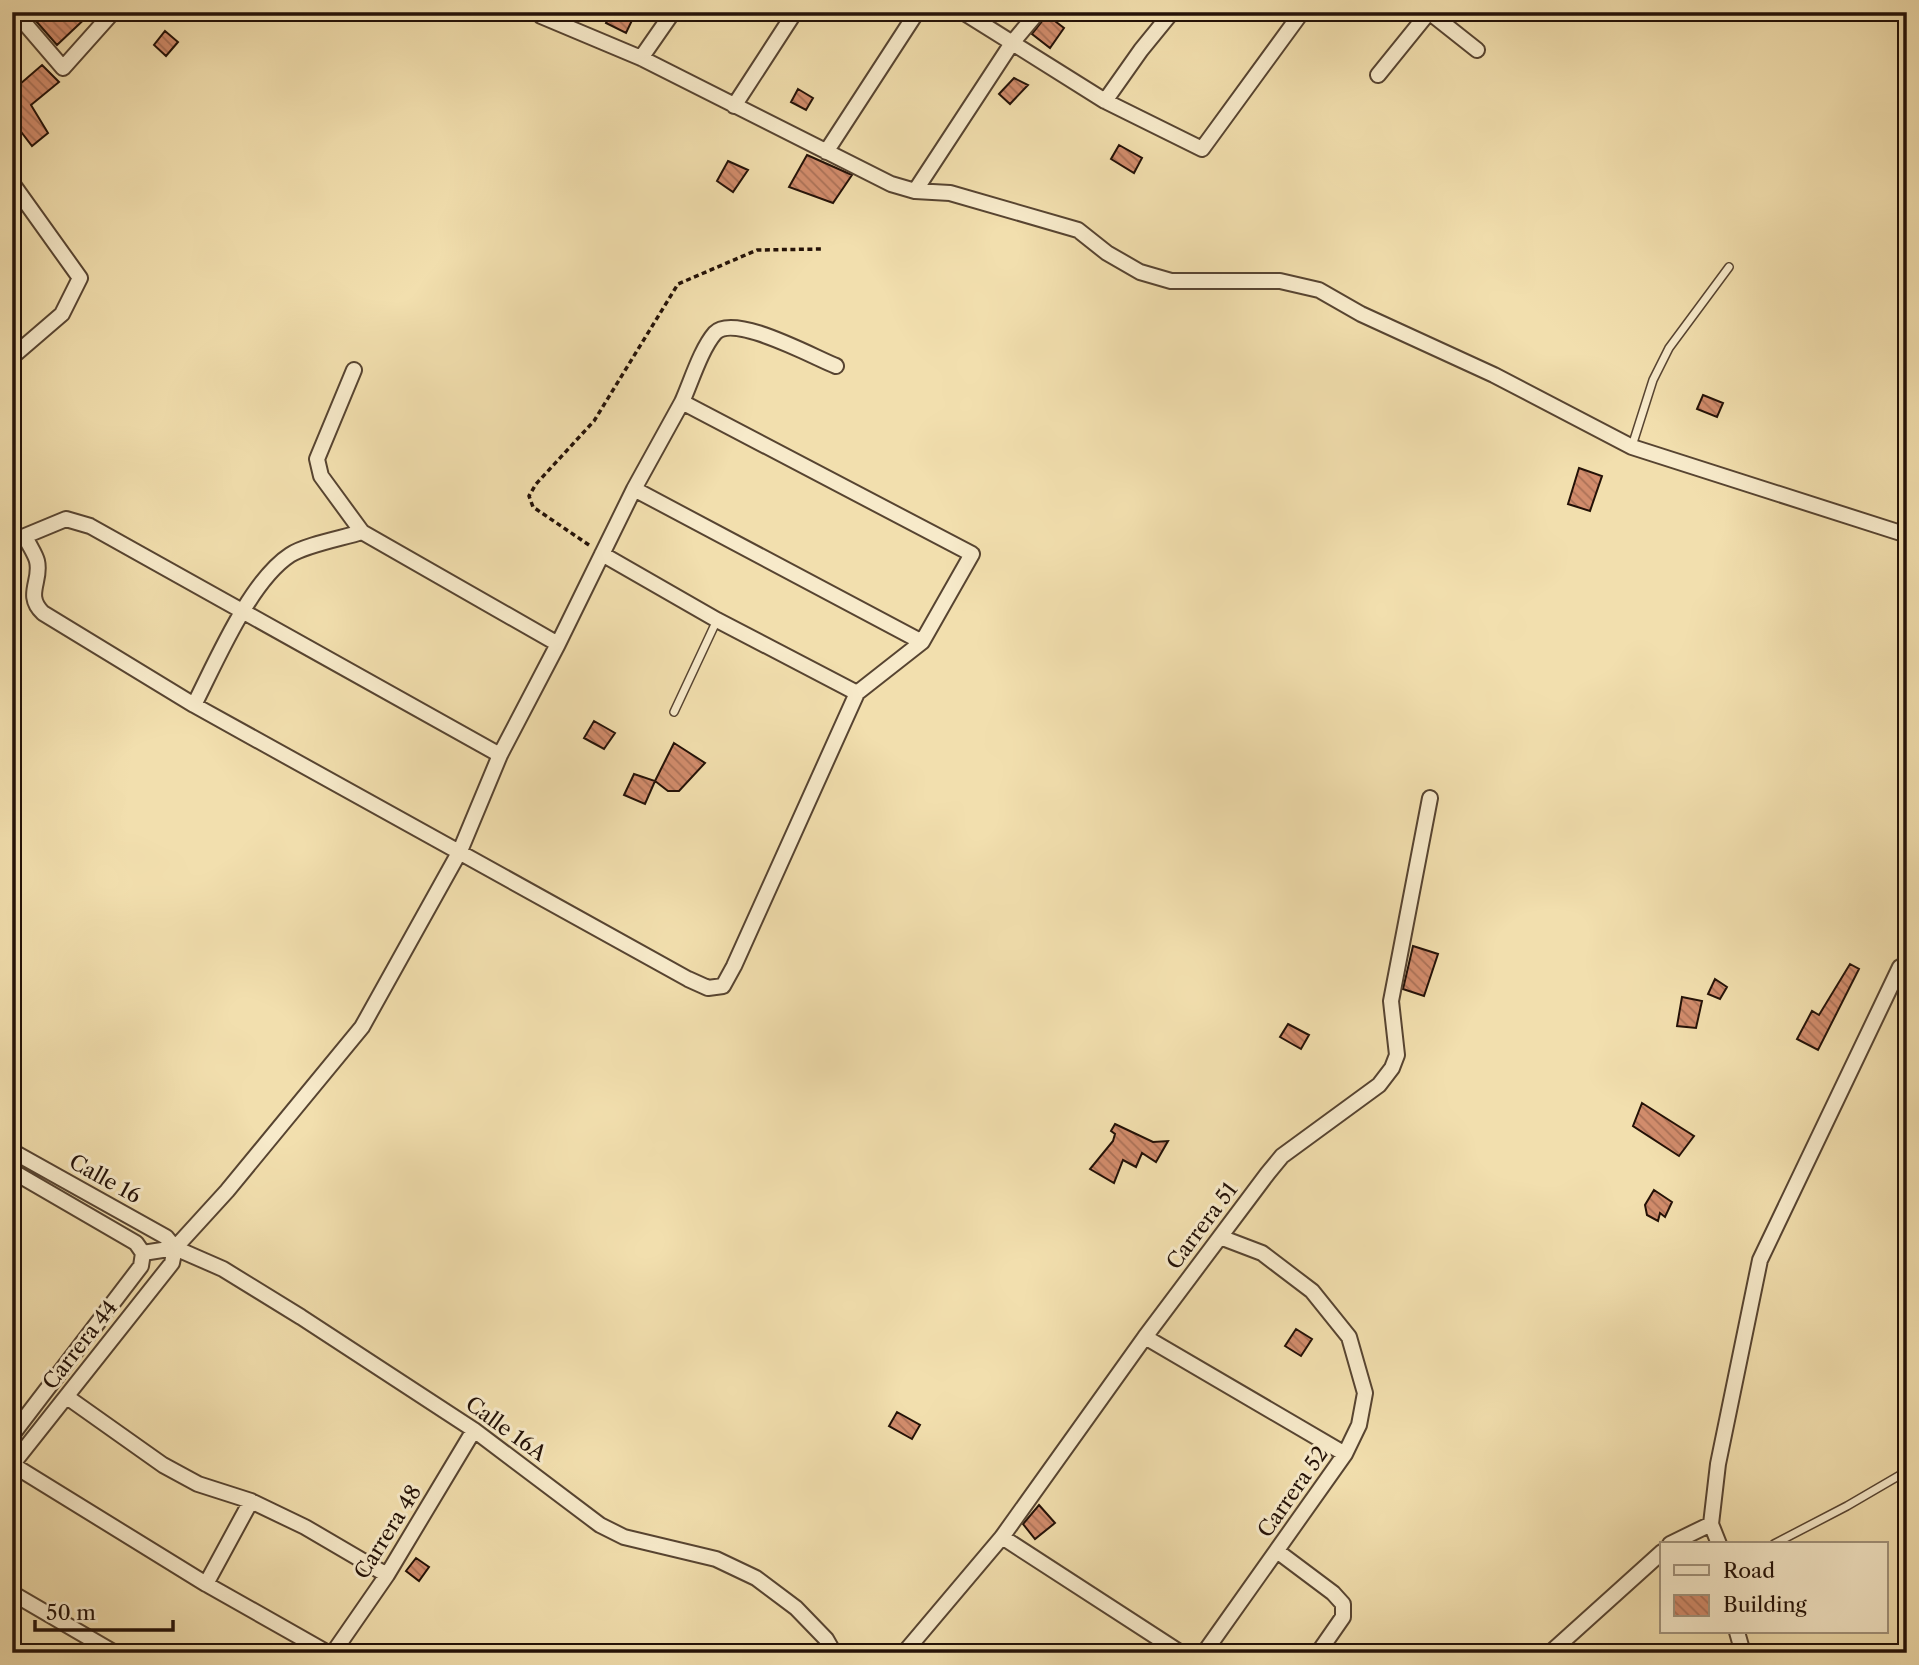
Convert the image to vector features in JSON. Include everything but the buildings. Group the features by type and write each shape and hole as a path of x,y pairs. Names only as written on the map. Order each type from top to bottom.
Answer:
{"street":[{"path":"15,12 63,68 113,12"},
{"path":"544,12 541,16 641,58 891,184 915,191 950,193 1077,230 1107,253 1140,272 1171,281 1280,281 1319,290 1361,314 1494,375 1632,447 1907,535"},
{"path":"641,58 673,12"},
{"path":"734,106 795,12"},
{"path":"826,152 918,12"},
{"path":"963,12 1105,101 1202,149 1302,12"},
{"path":"915,191 1012,43 1038,12"},
{"path":"1105,101 1172,12"},
{"path":"1378,75 1429,12 1478,50"},
{"path":"12,183 80,278 62,314 12,357"},
{"name":"Carrera 44","path":"12,1465 172,1263 175,1248 227,1191 362,1027 460,851 499,755 717,331 733,326 753,331 836,366"},
{"path":"354,370 317,459 321,476 362,532 558,643"},
{"path":"499,755 90,526 66,519 19,533 37,562 35,606 43,613 194,705 688,979 708,988 723,986 857,693 922,642 972,554 682,402"},
{"path":"634,489 922,642"},
{"path":"194,705 242,611 275,568 291,554 362,532"},
{"path":"602,554 717,620 857,693"},
{"name":"Carrera 51","path":"904,1653 1002,1537 1145,1337 1282,1156 1379,1085 1392,1068 1397,1055 1391,1001 1430,798"},
{"path":"1718,1542 1711,1524 1718,1464 1760,1260 1900,967"},
{"name":"Calle 16","path":"12,1151 166,1237 175,1248"},
{"name":"Calle 16","path":"12,1171 136,1243 143,1253"},
{"name":"Carrera 52","path":"1204,1653 1345,1454 1359,1425 1365,1394 1349,1337 1312,1291 1262,1253 1220,1237"},
{"path":"143,1253 175,1248"},
{"name":"Calle 16A","path":"175,1248 223,1269 301,1317 474,1430 600,1525 624,1537 716,1559 756,1578 796,1608 826,1639 834,1653"},
{"name":"Carrera 44","path":"12,1435 141,1265 143,1253"},
{"path":"1145,1337 1345,1454"},
{"path":"67,1396 163,1465 198,1484 251,1501 305,1527 387,1575"},
{"name":"Carrera 48","path":"330,1653 387,1575 474,1430"},
{"path":"12,1465 206,1584 330,1653"},
{"path":"206,1584 251,1501"},
{"path":"1674,1542 1711,1524"},
{"path":"1002,1537 1181,1653"},
{"path":"1277,1551 1333,1593 1343,1604 1343,1618 1318,1653"},
{"path":"1550,1653 1660,1554"},
{"path":"12,1592 115,1653"},
{"path":"1738,1634 1743,1653"}],"lane":[{"path":"1632,447 1653,380 1669,348 1729,267"},
{"path":"674,712 717,620"},
{"path":"1778,1542 1907,1471"}],"path":[{"path":"602,554 533,507 529,496 536,484 594,421 678,284 757,250 822,249"}]}
